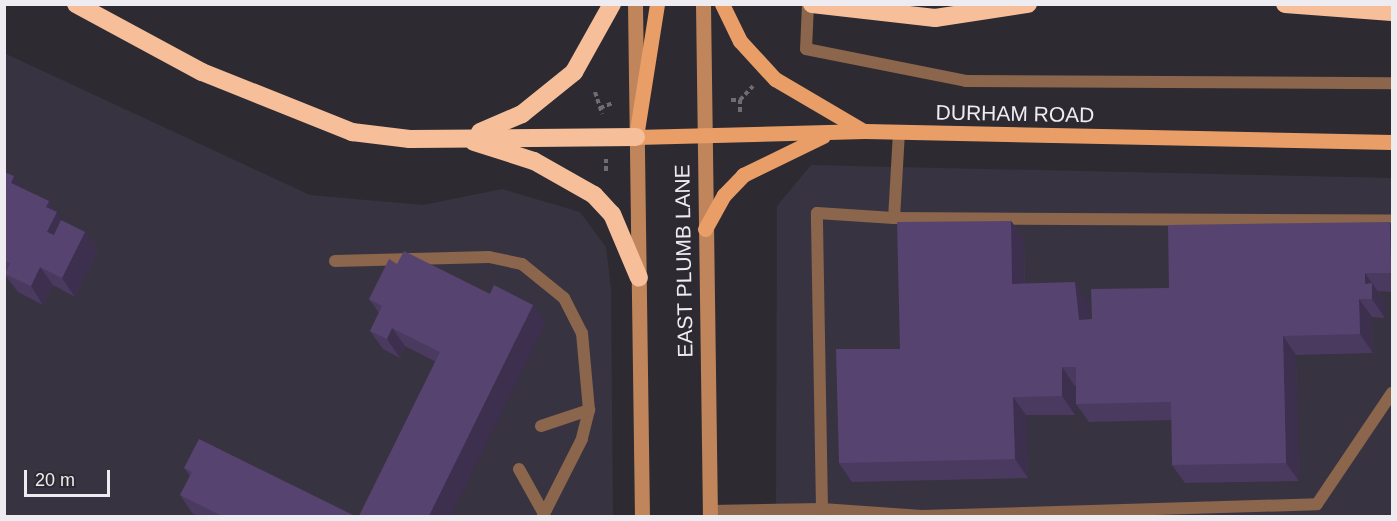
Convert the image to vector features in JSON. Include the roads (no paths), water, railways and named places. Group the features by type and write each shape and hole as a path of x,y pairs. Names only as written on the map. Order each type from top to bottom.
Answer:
{"highway":[{"path":"76,4 202,72 296,114 352,132 410,140 458,137 636,137"},
{"path":"458,137 496,128 552,93 574,72 612,4"},
{"path":"810,4 935,18 1028,4"},
{"path":"1285,4 1392,12"},
{"path":"458,137 534,161 594,195 612,214 639,278"}],"main road":[{"path":"635,4 642,516"},
{"path":"636,137 657,4"},
{"name":"EAST PLUMB LANE","path":"703,4 710,514"},
{"path":"722,4 740,41 775,79 865,132"},
{"path":"705,229 724,195 743,175 832,132"},
{"name":"DURHAM ROAD","path":"636,137 899,132 1392,142"}],"lane":[{"path":"810,4 806,49 966,81 1392,83"},
{"path":"894,218 899,132"},
{"path":"822,509 817,213 894,218 1392,222"},
{"path":"335,261 454,255 522,264 564,298 582,333 589,410 582,439 544,515"},
{"path":"710,514 822,509 922,516 1317,504 1392,393"},
{"path":"541,426 589,410"},
{"path":"519,469 544,515"}]}
